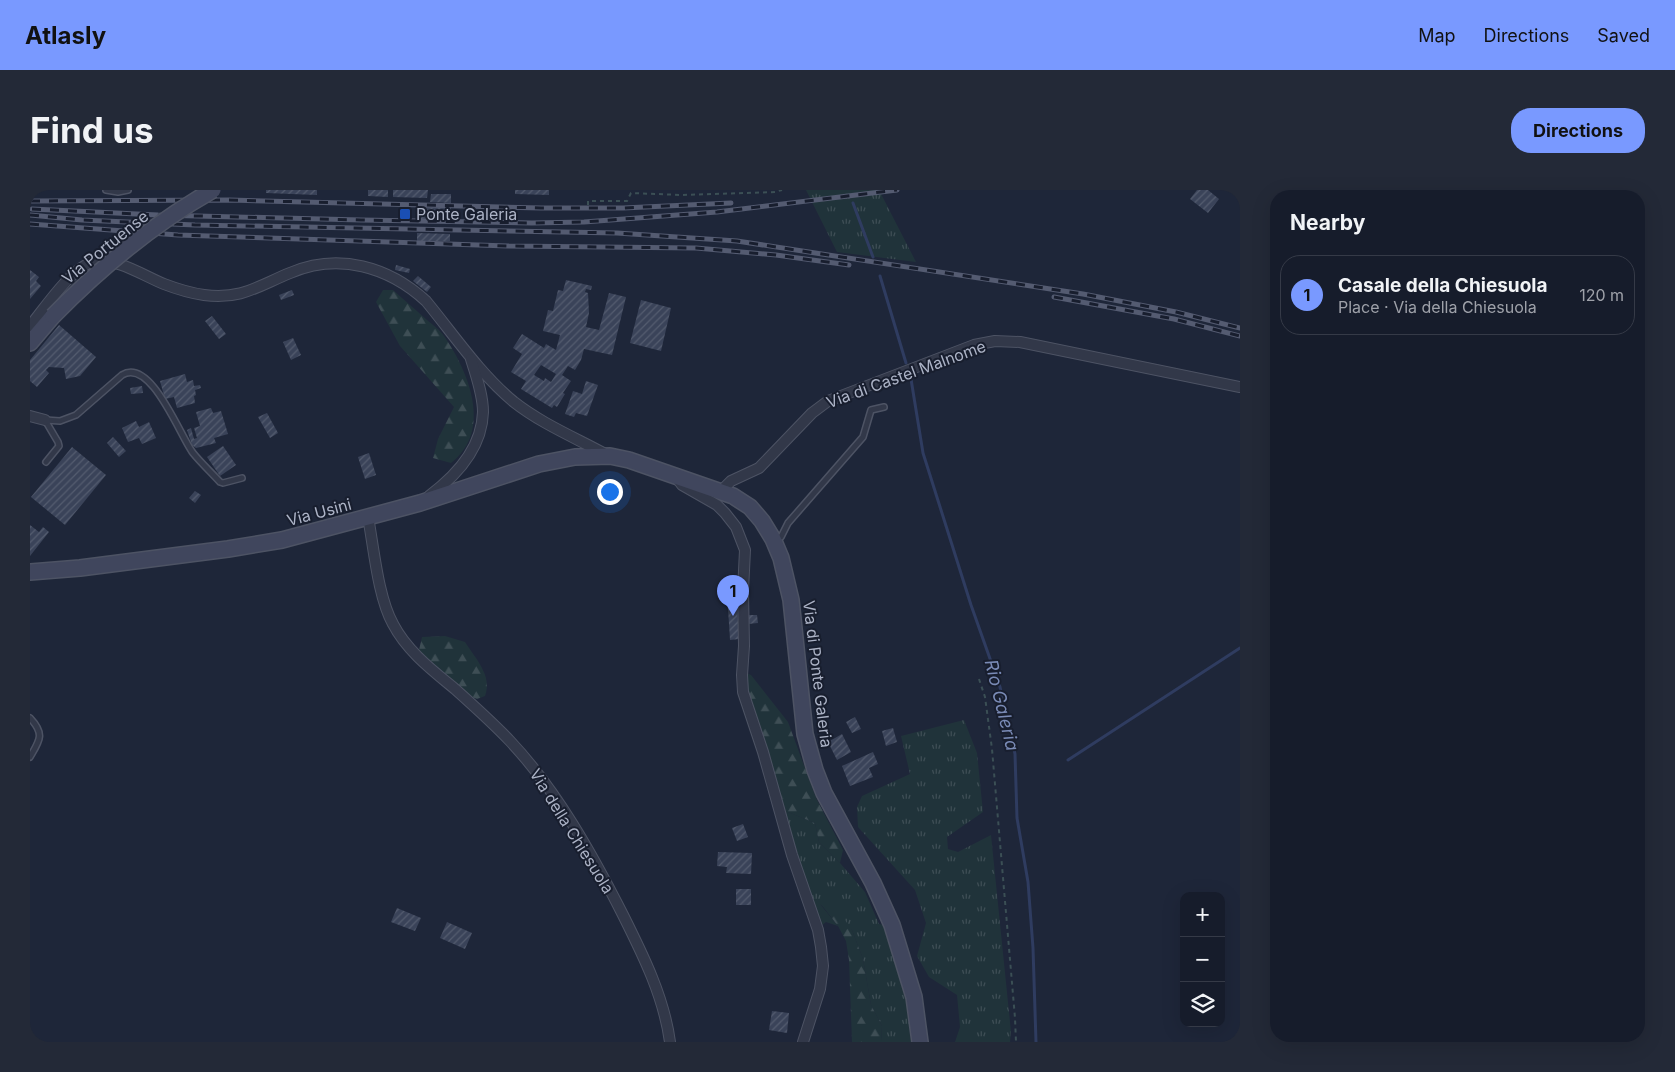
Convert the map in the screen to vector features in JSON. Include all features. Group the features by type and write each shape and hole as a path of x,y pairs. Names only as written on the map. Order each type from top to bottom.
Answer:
{"main road":[{"name":"Via Portuense","path":"30,343 52,316 92,277 168,218 212,190"},
{"name":"Via di Ponte Galeria","path":"610,456 646,464 733,496 750,507 762,521 773,539 781,558 790,592 806,734 815,770 824,793 873,883 892,925 914,997 920,1042"},
{"name":"Via Usini","path":"30,572 80,568 228,550 290,538 420,503 549,462 575,457 610,456"}],"street":[{"path":"30,326 74,273 93,261 111,262 180,290 217,296 246,293 303,268 321,264 343,263 373,268 406,284 426,301 470,356 502,391 522,407 610,456"},
{"name":"Via di Castel Malnome","path":"721,491 731,481 759,468 817,408 828,401 985,342 1020,342 1240,387"},
{"path":"420,503 444,485 457,472 469,455 478,436 482,421 482,404 470,356"},
{"path":"30,416 45,420"},
{"path":"676,475 680,484 717,505 725,513 736,528 744,550 743,692 764,752 792,855 822,947 823,966 820,989 803,1042"},
{"name":"Via della Chiesuola","path":"368,518 383,596 393,624 415,654 510,741 546,783 608,886 634,937 658,996 670,1042"}],"lane":[{"path":"106,190 118,192 128,190"},
{"path":"45,420 60,421 76,415 122,374 136,372 156,388 194,454 220,482 223,483 242,478"},
{"path":"773,539 781,537 788,523 863,437 871,410 884,407"},
{"path":"45,420 58,442 58,446 46,462"},
{"path":"30,718 38,726 40,733 39,741 30,757"}],"path":[{"path":"588,205 588,201 627,201 631,193 719,194 766,193 782,190"},
{"path":"979,679 984,697 992,749 1016,1018 1016,1042"}],"green space":[{"path":"806,190 879,190 916,262 837,252"},
{"path":"383,290 393,290 440,332 462,367 473,401 474,418 471,435 464,450 451,463 433,458 438,439 454,407 400,346 376,302"},
{"path":"445,636 465,642 478,661 487,681 485,696 477,699 464,694 425,660 419,650 422,637"},
{"path":"746,673 751,675 788,722 816,798 843,850 840,863 819,842 815,823 788,812 785,820 744,681"},
{"path":"964,720 977,753 983,812 947,837 948,849 958,852 991,835 1011,1032 1010,1042 955,1042 960,1027 957,995 929,977 917,956 926,923 915,890 858,827 857,807 862,796 910,774 901,736"},
{"path":"788,812 815,823 819,842 865,892 879,924 884,925 908,1005 911,1042 881,1042 882,1026 871,1005 863,959 852,930 820,904 838,926 826,922 820,927 785,820"},
{"path":"820,903 835,906 852,930 863,959 871,1005 882,1026 881,1042 852,1042 849,960 846,941 838,926"}],"building":[{"path":"266,190 317,190 317,195 266,193"},
{"path":"368,190 388,190 388,197 368,196"},
{"path":"393,190 428,190 427,198 393,197"},
{"path":"515,190 549,190 549,195 515,194"},
{"path":"1197,190 1208,190 1219,199 1208,213 1190,199"},
{"path":"431,194 451,194 451,203 430,202"},
{"path":"417,207 451,208 451,219 417,219"},
{"path":"417,233 450,234 450,241 417,241"},
{"path":"396,265 410,269 409,273 395,270"},
{"path":"30,270 39,277 36,281 41,286 30,299"},
{"path":"418,276 431,287 427,292 413,281"},
{"path":"566,280 592,286 591,290 586,289 585,292 588,293 589,313 586,327 599,330 609,293 626,297 612,355 584,349 581,360 575,370 568,366 562,375 571,381 557,407 554,405 552,408 521,389 526,381 511,372 522,354 513,348 522,334 544,348 546,344 556,350 560,335 543,331 548,310 553,311 558,290 563,291","holes":["541,365 556,374 551,382 545,378 544,381 534,375"]},
{"path":"292,290 294,295 281,300 279,295"},
{"path":"641,300 671,308 661,351 630,343"},
{"path":"212,316 226,334 219,339 205,321"},
{"path":"59,325 96,357 80,376 66,379 64,368 49,367 46,370 49,373 37,387 30,381 30,360"},
{"path":"293,338 301,355 291,360 283,342"},
{"path":"185,374 187,382 193,380 194,386 200,385 201,388 195,390 195,403 177,408 174,397 165,399 160,381"},
{"path":"586,381 598,385 587,416 576,413 574,417 565,414 573,391 582,394"},
{"path":"142,386 143,393 131,394 130,388"},
{"path":"211,408 213,413 221,411 228,434 214,438 216,443 196,448 192,445 187,430 191,428 194,439 197,438 194,428 200,426 196,412"},
{"path":"267,413 278,433 270,438 258,417"},
{"path":"136,421 139,427 149,422 156,438 142,444 139,438 128,442 122,428"},
{"path":"113,437 126,451 119,457 107,443"},
{"path":"223,446 236,465 220,476 207,457"},
{"path":"72,447 106,475 65,525 31,497"},
{"path":"369,453 376,475 365,479 358,457"},
{"path":"195,491 201,495 195,503 189,498"},
{"path":"30,525 39,532 43,527 49,532 30,556"},
{"path":"736,592 739,639 730,640 727,593"},
{"path":"747,615 757,615 758,623 748,624"},
{"path":"855,717 861,729 852,733 846,722"},
{"path":"893,728 897,742 886,746 882,731"},
{"path":"842,734 851,752 837,760 828,742"},
{"path":"873,752 878,764 869,768 873,777 850,786 842,766"},
{"path":"743,824 748,837 737,841 732,828"},
{"path":"718,852 752,853 751,874 726,873 727,867 717,866"},
{"path":"736,889 751,889 751,905 736,905"},
{"path":"397,908 421,918 415,931 391,922"},
{"path":"447,922 472,933 465,949 440,938"},
{"path":"772,1011 789,1013 787,1033 769,1030"}],"waterway":[{"name":"Rio Galeria","path":"853,203 873,257"},
{"name":"Rio Galeria","path":"880,276 906,363"},
{"name":"Rio Galeria","path":"911,379 923,453 971,605 1000,687 1015,754 1017,818 1028,882 1033,948 1036,1042"},
{"path":"1068,760 1240,648"}],"railway":[{"path":"32,209 158,215 361,220 584,222 717,212 897,190"},
{"path":"31,201 229,200 541,208 623,208 731,203"},
{"path":"30,215 82,220 195,225 617,233 737,241 1083,294 1176,312 1240,328"},
{"path":"30,224 178,235 508,246 696,248 776,255 849,265"},
{"path":"1054,297 1174,319 1240,336"}],"place":[{"name":"Ponte Galeria","path":"405,214"},
{"name":"Casale della Chiesuola","path":"733,616"}]}
